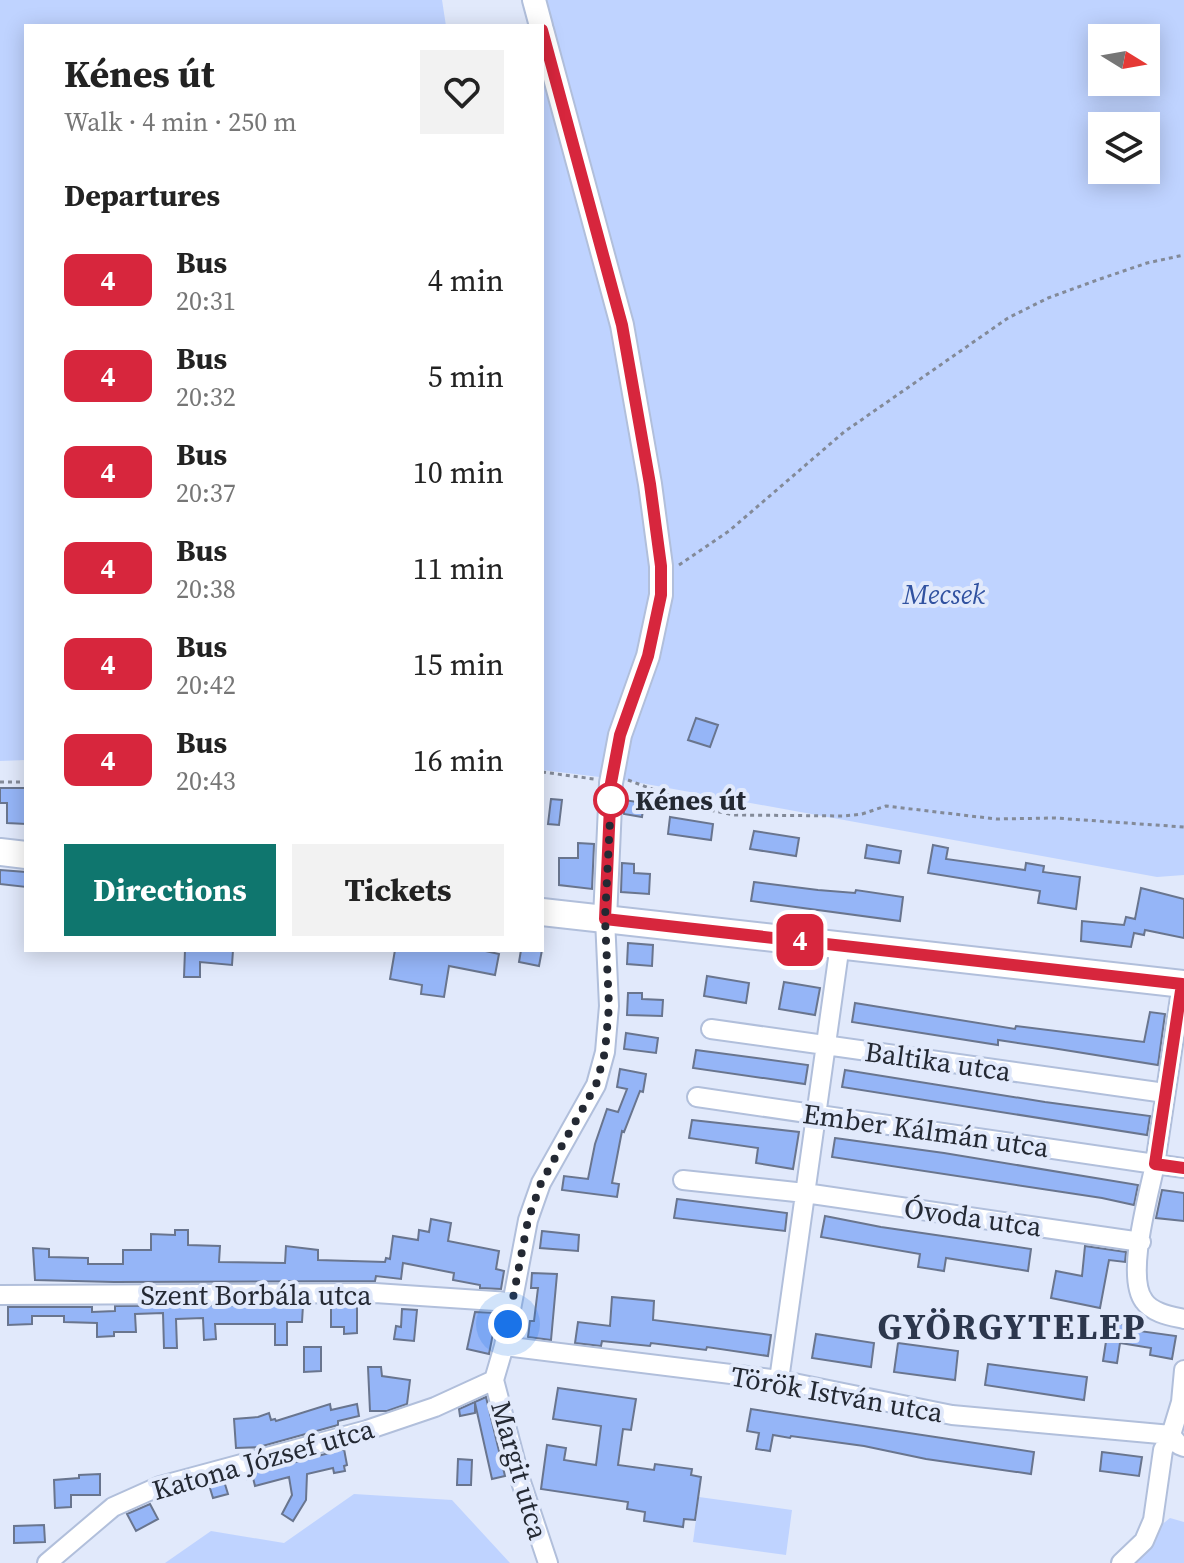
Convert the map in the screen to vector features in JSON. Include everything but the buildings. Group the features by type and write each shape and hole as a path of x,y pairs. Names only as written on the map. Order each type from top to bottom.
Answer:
{"main road":[{"path":"0,852 24,855"},
{"path":"544,912 1183,984"}],"street":[{"path":"534,0 540,24"},
{"path":"544,39 622,325 650,484 661,572 661,595 648,656 620,735 612,779 605,919"},
{"name":"Margit utca","path":"548,1563 520,1479 494,1380 504,1346 528,1220 541,1183 596,1085 605,1052 609,1006 605,919"},
{"path":"779,1380 840,944"},
{"path":"1183,984 1136,1281 1144,1301 1168,1315 1184,1319"},
{"name":"Baltika utca","path":"711,1029 1165,1093"},
{"name":"Ember Kálmán utca","path":"697,1097 1184,1168"},
{"name":"Óvoda utca","path":"683,1180 805,1193 1141,1242"},
{"name":"Szent Borbála utca","path":"0,1295 375,1293 511,1302"},
{"name":"Török István utca","path":"504,1346 779,1380 952,1415 1178,1441"},
{"path":"1121,1563 1144,1541 1153,1520 1163,1450 1178,1441 1184,1370"},
{"name":"Katona József utca","path":"47,1563 113,1507 134,1496 160,1486 381,1425 435,1407 494,1380"}],"path":[{"path":"661,572 687,562 719,539 844,432 1008,318 1048,298 1147,263 1184,255"},
{"path":"544,772 639,782 705,809 734,815 844,816 886,806 996,819 1055,818 1184,827"},
{"path":"0,782 24,782"}],"green space":[{"path":"0,0 442,0 446,24 24,24 24,760 0,761"},
{"name":"Mecsek","path":"539,0 1184,0 1184,875 1157,877 624,780 544,770 544,82 555,79"},
{"path":"354,1494 452,1500 510,1563 165,1563 211,1531 284,1543"},
{"path":"699,1497 792,1510 786,1555 693,1542"},
{"path":"1170,1518 1184,1522 1184,1563 1114,1563"}],"bus line":[{"name":"4","path":"544,38 622,325 661,566 661,595 648,656 620,735 611,783 605,919 1182,984 1155,1164 1184,1168"}],"place":[{"name":"Kénes út","path":"611,800"}],"district":[{"name":"GYÖRGYTELEP","path":"1012,1326"}],"route":[{"path":"508,1324 528,1220 541,1183 596,1085 605,1052 609,1006 605,919 611,800"}]}
